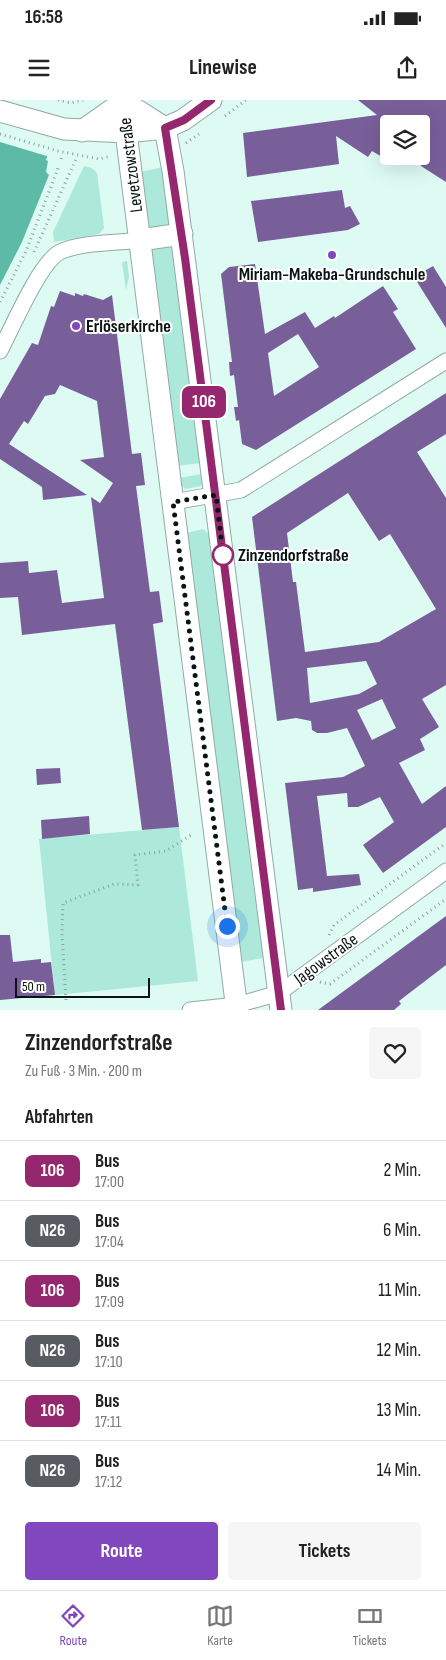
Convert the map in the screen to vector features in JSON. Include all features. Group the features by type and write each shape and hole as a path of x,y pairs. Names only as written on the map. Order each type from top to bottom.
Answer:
{"main road":[{"path":"0,111 73,130 126,132 165,128 184,120 211,100"},
{"path":"73,130 125,101"},
{"name":"Levetzowstraße","path":"125,101 165,128"},
{"name":"Levetzowstraße","path":"125,101 126,132 237,1007"},
{"path":"165,128 182,234 280,1001"},
{"path":"140,240 182,234"}],"street":[{"path":"0,350 46,263 59,252 76,247 140,240"},
{"path":"173,502 241,490 446,361"},
{"name":"Jagowstraße","path":"190,1010 237,1007 280,1001 446,871"}],"path":[{"path":"58,100 71,103 83,100"},
{"path":"0,134 58,151 71,152"},
{"path":"33,255 76,159"},
{"path":"0,302 26,251 59,166"},
{"path":"66,1000 62,933 63,903 114,884 138,885 135,855 166,851 191,835"},
{"path":"326,942 334,925 446,843"},
{"path":"317,982 330,984 446,899"}],"shaded area":[{"path":"0,100 66,100 46,160 48,161 46,172 49,175 22,242 0,285"},
{"path":"84,166 92,168 97,173 104,228 99,234 54,242 53,232"},
{"path":"163,167 169,224 167,227 149,228 146,224 140,172"},
{"path":"169,246 174,251 201,463 177,466 151,250 154,247"},
{"path":"127,261 129,277 126,290 122,262"},
{"path":"202,474 203,482 201,486 185,489 180,484 179,478"},
{"path":"203,529 210,535 263,958 240,962 187,533"},
{"path":"179,827 198,981 55,995 39,839"}],"pier":[{"path":"0,100 69,100 50,157 0,142"}],"building":[{"path":"358,100 446,100 446,182 421,166 430,165 430,115 380,115 380,156 372,151 368,157 336,136 339,164 247,177 243,133 377,115"},
{"path":"342,190 345,208 350,206 360,224 348,230 258,242 251,201"},
{"path":"255,264 265,334 305,312 315,328 334,316 335,318 383,286 398,309 393,312 416,349 256,450 242,444 239,420 236,421 234,407 238,407 234,375 230,376 229,362 232,362 221,274 229,267","holes":["298,334 319,367 274,396 268,353"]},
{"path":"433,266 446,287 446,328 414,277"},
{"path":"60,291 75,296 75,293 83,296 84,294 103,300 112,295 132,454 141,453 145,485 136,486 150,592 159,591 163,622 153,624 179,827 142,830 115,624 22,635 18,597 0,598 0,563 28,561 29,573 57,570 62,603 104,598 91,497 100,503 113,483 80,460 104,457 97,401 60,385 55,394 45,396 28,424 24,421 9,444 87,495 43,500 42,487 0,459 0,399 32,343 38,345 51,306 54,307"},
{"path":"446,393 446,434 417,452 446,498 446,685 422,699 439,727 420,739 425,750 399,763 422,804 446,786 446,827 383,873 363,845 394,822 380,797 358,807 348,807 347,793 317,796 327,876 359,874 361,885 313,892 313,888 298,890 285,783 343,777 365,766 347,728 327,733 317,733 312,730 311,721 296,718 277,721 252,517","holes":["348,493 379,541 390,534 436,609 379,642 305,652 296,582 293,582 287,533","366,661 377,684 359,694 310,703 307,668","382,699 396,728 372,740 357,710"]},
{"path":"60,768 61,783 37,785 36,769"},
{"path":"89,816 90,834 42,839 41,820"},
{"path":"446,916 446,965 399,1001 401,1004 394,1010 318,1010"},
{"path":"0,935 10,935 13,962 41,959 41,963 51,962 55,995 0,1000"}],"bus line":[{"name":"106","path":"211,100 184,120 165,128 173,170 185,258 281,1010"}],"place":[{"name":"Miriam-Makeba-Grundschule","path":"332,255"},
{"name":"Erlöserkirche","path":"76,326"},
{"name":"Zinzendorfstraße","path":"223,555"}],"route":[{"path":"223,555 216,495 173,502 227,926"}]}
